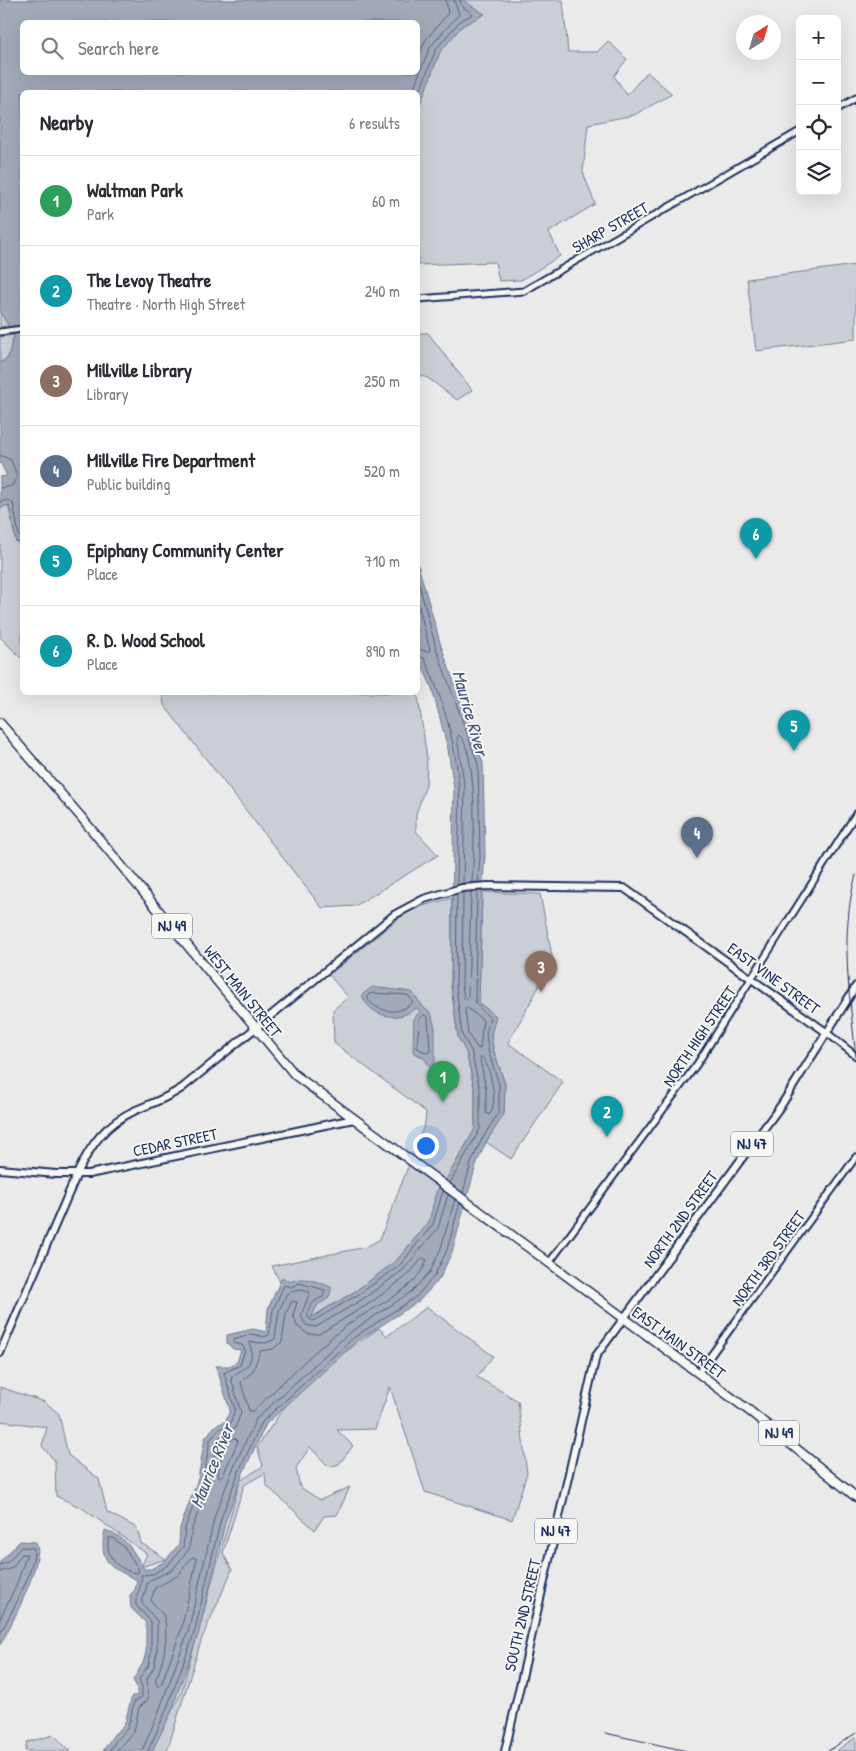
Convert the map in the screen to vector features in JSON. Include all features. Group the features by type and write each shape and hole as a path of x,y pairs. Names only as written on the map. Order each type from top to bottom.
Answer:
{"highway":[{"name":"WEST MAIN STREET","path":"0,723 295,1075 482,1213"},
{"name":"EAST MAIN STREET","path":"482,1213 773,1428 856,1497"}],"main road":[{"name":"EAST VINE STREET","path":"254,1028 394,915 424,899 450,890 488,886 618,887 626,889 826,1032"},
{"name":"NORTH 2ND STREET","path":"624,1318 776,1112 856,986"},
{"path":"0,1353 91,1145 112,1123 173,1094 254,1028"},
{"name":"CEDAR STREET","path":"0,1169 77,1174 100,1172 354,1119"},
{"name":"SOUTH 2ND STREET","path":"505,1751 594,1362 602,1346 624,1318"}],"street":[{"path":"841,107 856,98"},
{"name":"SHARP STREET","path":"420,299 524,290 796,132"},
{"path":"0,332 20,329"},
{"name":"NORTH HIGH STREET","path":"549,1263 697,1064 856,814"},
{"name":"EAST VINE STREET","path":"826,1032 856,1056"},
{"name":"NORTH 3RD STREET","path":"698,1373 856,1157"}],"shaded area":[{"path":"0,0 563,0 568,52 597,52 608,41 627,59 614,76 627,95 647,72 672,94 634,115 588,124 583,172 595,204 549,232 560,256 521,280 499,281 495,262 420,265 420,90 20,90 20,324 0,327"},
{"path":"856,265 856,339 756,351 747,279"},
{"path":"420,333 428,333 472,390 457,400 428,378 420,376"},
{"path":"14,335 8,358 0,363 0,337"},
{"path":"8,504 16,542 20,542 20,657 0,637 0,508"},
{"path":"162,695 416,695 427,758 426,785 416,814 416,831 438,855 355,906 322,908 164,705"},
{"path":"482,892 540,894 553,961 508,1043 563,1082 511,1159 486,1142 504,1114 505,1084 493,1049 491,1034 496,1016 479,1003"},
{"path":"452,898 451,986 458,1037 466,1052 475,1091 475,1129 447,1178 429,1222 395,1262 357,1290 310,1318 292,1306 272,1266 366,1247 380,1239 425,1123 426,1112 334,1043 333,1010 348,997 329,975 403,915 415,908"},
{"path":"427,1307 493,1356 477,1377 518,1401 527,1473 512,1520 425,1492 390,1387 375,1429 337,1430 353,1446 339,1464 329,1467 310,1447 296,1468 300,1487 320,1500 350,1487 337,1515 324,1516 315,1530 266,1485 265,1473 244,1485 223,1553 232,1570 202,1638 167,1751 151,1751 181,1693 240,1481 263,1466 257,1447 300,1384 379,1328 387,1336"},
{"path":"0,1387 45,1402 59,1414 68,1455 99,1479 107,1512 137,1528 141,1543 166,1559 141,1567 147,1554 82,1508 56,1496 55,1461 42,1446 47,1427 0,1421"},
{"path":"54,1735 70,1751 25,1751 27,1742"},
{"path":"856,1737 856,1751 836,1751"}],"water":[{"path":"0,0 462,0 485,14 462,26 440,52 420,105 420,90 20,90 20,542 16,542 9,505 0,508 0,477 7,476 0,462 0,363 8,358 14,335 0,312"},
{"name":"Maurice River","path":"420,572 441,646 483,763 485,856 482,892 479,1003 496,1016 491,1034 493,1049 505,1084 504,1114 486,1142 476,1165 452,1252 440,1278 419,1301 357,1341 266,1424 243,1473 226,1520 198,1635 170,1715 152,1751 103,1751 114,1734 124,1726 132,1696 137,1696 137,1687 133,1680 143,1663 146,1652 146,1623 131,1608 130,1595 135,1590 137,1580 113,1567 108,1562 103,1549 105,1530 124,1540 144,1569 151,1569 165,1561 179,1544 180,1528 198,1479 205,1438 215,1426 226,1421 230,1410 216,1366 229,1366 237,1362 241,1350 233,1349 227,1343 227,1335 253,1329 266,1332 268,1309 282,1277 290,1282 305,1279 331,1287 329,1296 318,1304 311,1318 357,1290 395,1262 429,1222 436,1192 447,1178 475,1129 475,1091 466,1052 458,1037 451,986 454,789 448,749 432,688 420,661"},
{"path":"372,987 412,992 425,1009 431,1013 435,1028 435,1068 451,1075 458,1084 456,1086 433,1073 425,1059 413,1052 414,1018 420,1012 417,1008 397,1016 378,1013 368,1006 362,995"},
{"path":"20,1541 36,1542 38,1550 36,1562 26,1593 0,1645 0,1562"}],"railway":[{"path":"856,875 851,897 847,943 847,966 856,1058"},
{"path":"605,1733 687,1751"},
{"path":"828,1751 856,1733"}],"place":[{"name":"R. D. Wood School","path":"756,559"},
{"name":"Epiphany Community Center","path":"794,751"},
{"name":"Millville Fire Department","path":"697,858"},
{"name":"Millville Library","path":"541,992"},
{"name":"Waltman Park","path":"443,1102"},
{"name":"The Levoy Theatre","path":"607,1137"}]}
